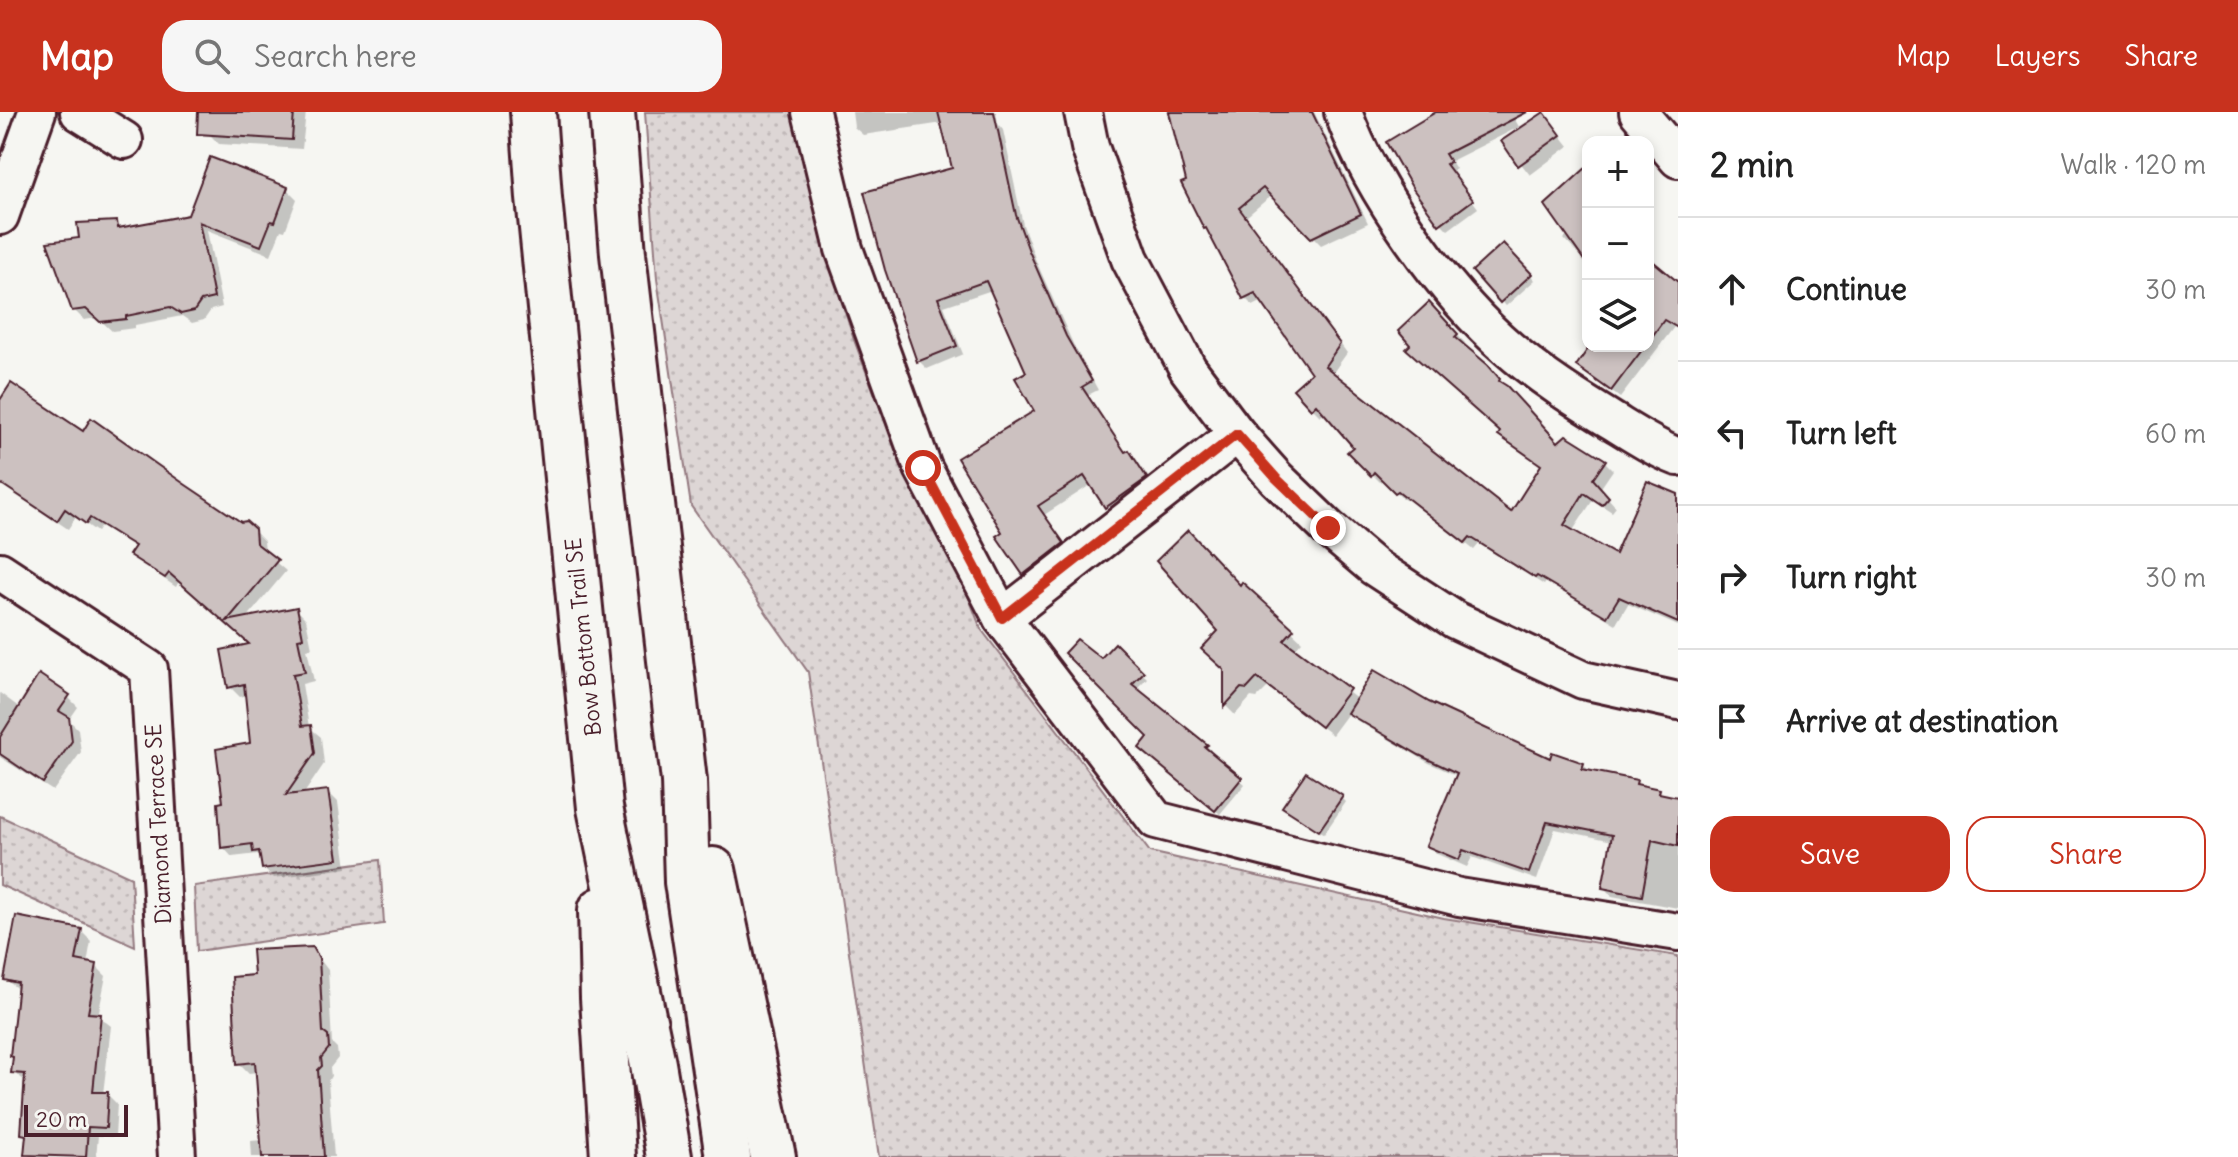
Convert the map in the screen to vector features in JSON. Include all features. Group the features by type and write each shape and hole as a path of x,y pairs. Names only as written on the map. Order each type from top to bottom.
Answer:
{"highway":[{"name":"Bow Bottom Trail SE","path":"533,112 600,808 669,1157"},
{"path":"612,112 623,254 684,781 687,882 728,1157"},
{"path":"684,781 712,865 773,1157"},
{"path":"600,808 603,998 613,1157"}],"street":[{"path":"0,216 37,112"},
{"path":"79,112 124,140"},
{"path":"811,112 844,249 923,468 1002,618 1156,820 1459,897 1678,932"},
{"path":"1083,112 1090,147 1130,259 1188,369 1237,434 1276,478 1374,567 1455,620 1583,680 1678,701"},
{"path":"1343,112 1352,139 1394,211 1457,298 1510,349 1583,403 1662,451 1678,457"},
{"path":"1638,112 1678,159"},
{"path":"1002,618 1237,434"},
{"name":"Diamond Terrace SE","path":"0,571 149,669 177,1157"}],"shaded area":[{"path":"645,112 795,112 820,233 854,340 895,447 967,593 981,629 1150,852 1444,918 1678,956 1678,1157 879,1157 808,672 691,506 657,279"},
{"path":"0,816 131,877 135,946 0,885"},
{"path":"380,860 384,924 197,951 194,886"}],"building":[{"path":"198,112 294,112 292,140 197,134"},
{"path":"938,112 994,112 1016,215 1029,251 1066,336 1092,381 1082,387 1125,452 1129,450 1147,478 1105,508 1084,476 1038,506 1064,543 1023,575 996,536 1002,532 957,458 1034,411 1015,378 1026,372 986,281 938,298 957,346 917,362 885,270 864,192 952,168"},
{"path":"1169,112 1312,112 1361,214 1311,238 1263,188 1239,208 1340,344 1325,366 1511,512 1541,465 1498,435 1500,432 1406,349 1410,345 1398,331 1429,302 1458,334 1455,337 1488,365 1499,381 1558,442 1566,435 1606,460 1593,479 1609,497 1602,505 1584,493 1564,525 1615,554 1647,481 1678,494 1678,623 1619,597 1607,617 1537,576 1535,578 1470,537 1465,543 1398,491 1395,493 1374,472 1371,476 1347,452 1353,447 1316,404 1311,409 1293,389 1311,373 1255,293 1243,299 1204,229 1181,183 1186,181"},
{"path":"1436,112 1527,112 1445,154 1450,162 1446,164 1473,200 1439,225 1413,189 1386,142"},
{"path":"1544,112 1561,135 1518,166 1501,141"},
{"path":"210,157 288,187 275,222 271,221 261,246 199,222 214,298 201,301 194,311 181,314 170,307 126,316 126,319 100,322 86,309 72,311 47,242 79,238 77,223 117,221 118,228 188,215"},
{"path":"1582,171 1582,257 1545,205"},
{"path":"1503,243 1532,274 1500,303 1472,271"},
{"path":"1654,262 1678,282 1678,328 1664,320 1654,334"},
{"path":"1586,352 1640,352 1611,391 1576,366"},
{"path":"11,383 83,431 91,418 241,522 246,521 255,529 256,543 278,560 227,621 297,607 303,638 298,639 305,672 293,674 302,726 311,725 315,753 286,795 328,790 338,859 262,869 259,851 253,852 252,844 221,848 218,803 223,802 216,749 250,743 244,684 228,688 221,650 249,644 169,573 165,578 129,555 135,546 90,518 86,524 65,509 57,521 0,483 0,400"},
{"path":"1188,530 1240,585 1242,582 1294,629 1284,640 1350,689 1321,727 1257,678 1247,689 1241,688 1224,707 1224,670 1201,649 1218,631 1156,561"},
{"path":"1077,639 1101,658 1115,643 1144,672 1132,684 1208,745 1205,747 1242,778 1215,811 1139,748 1148,737 1064,653"},
{"path":"1374,670 1429,702 1550,758 1552,752 1584,763 1582,769 1637,780 1636,784 1678,797 1678,846 1652,840 1642,896 1602,888 1612,835 1547,822 1529,873 1463,850 1459,860 1426,846 1457,773 1347,713"},
{"path":"39,674 70,695 59,711 69,717 72,741 43,783 0,754 0,737"},
{"path":"1306,772 1343,796 1319,831 1282,807"},
{"path":"16,916 82,929 76,960 97,964 88,1013 101,1014 93,1092 108,1092 106,1128 88,1127 86,1157 24,1155 26,1135 21,1134 25,1074 11,1073 13,1057 10,1056 18,983 4,980"},
{"path":"313,947 319,958 323,1032 328,1036 329,1048 321,1058 322,1066 318,1070 324,1157 262,1157 255,1062 237,1064 232,977 254,975 252,950"}],"route":[{"path":"923,468 1002,618 1237,434 1276,478 1328,528"}]}
